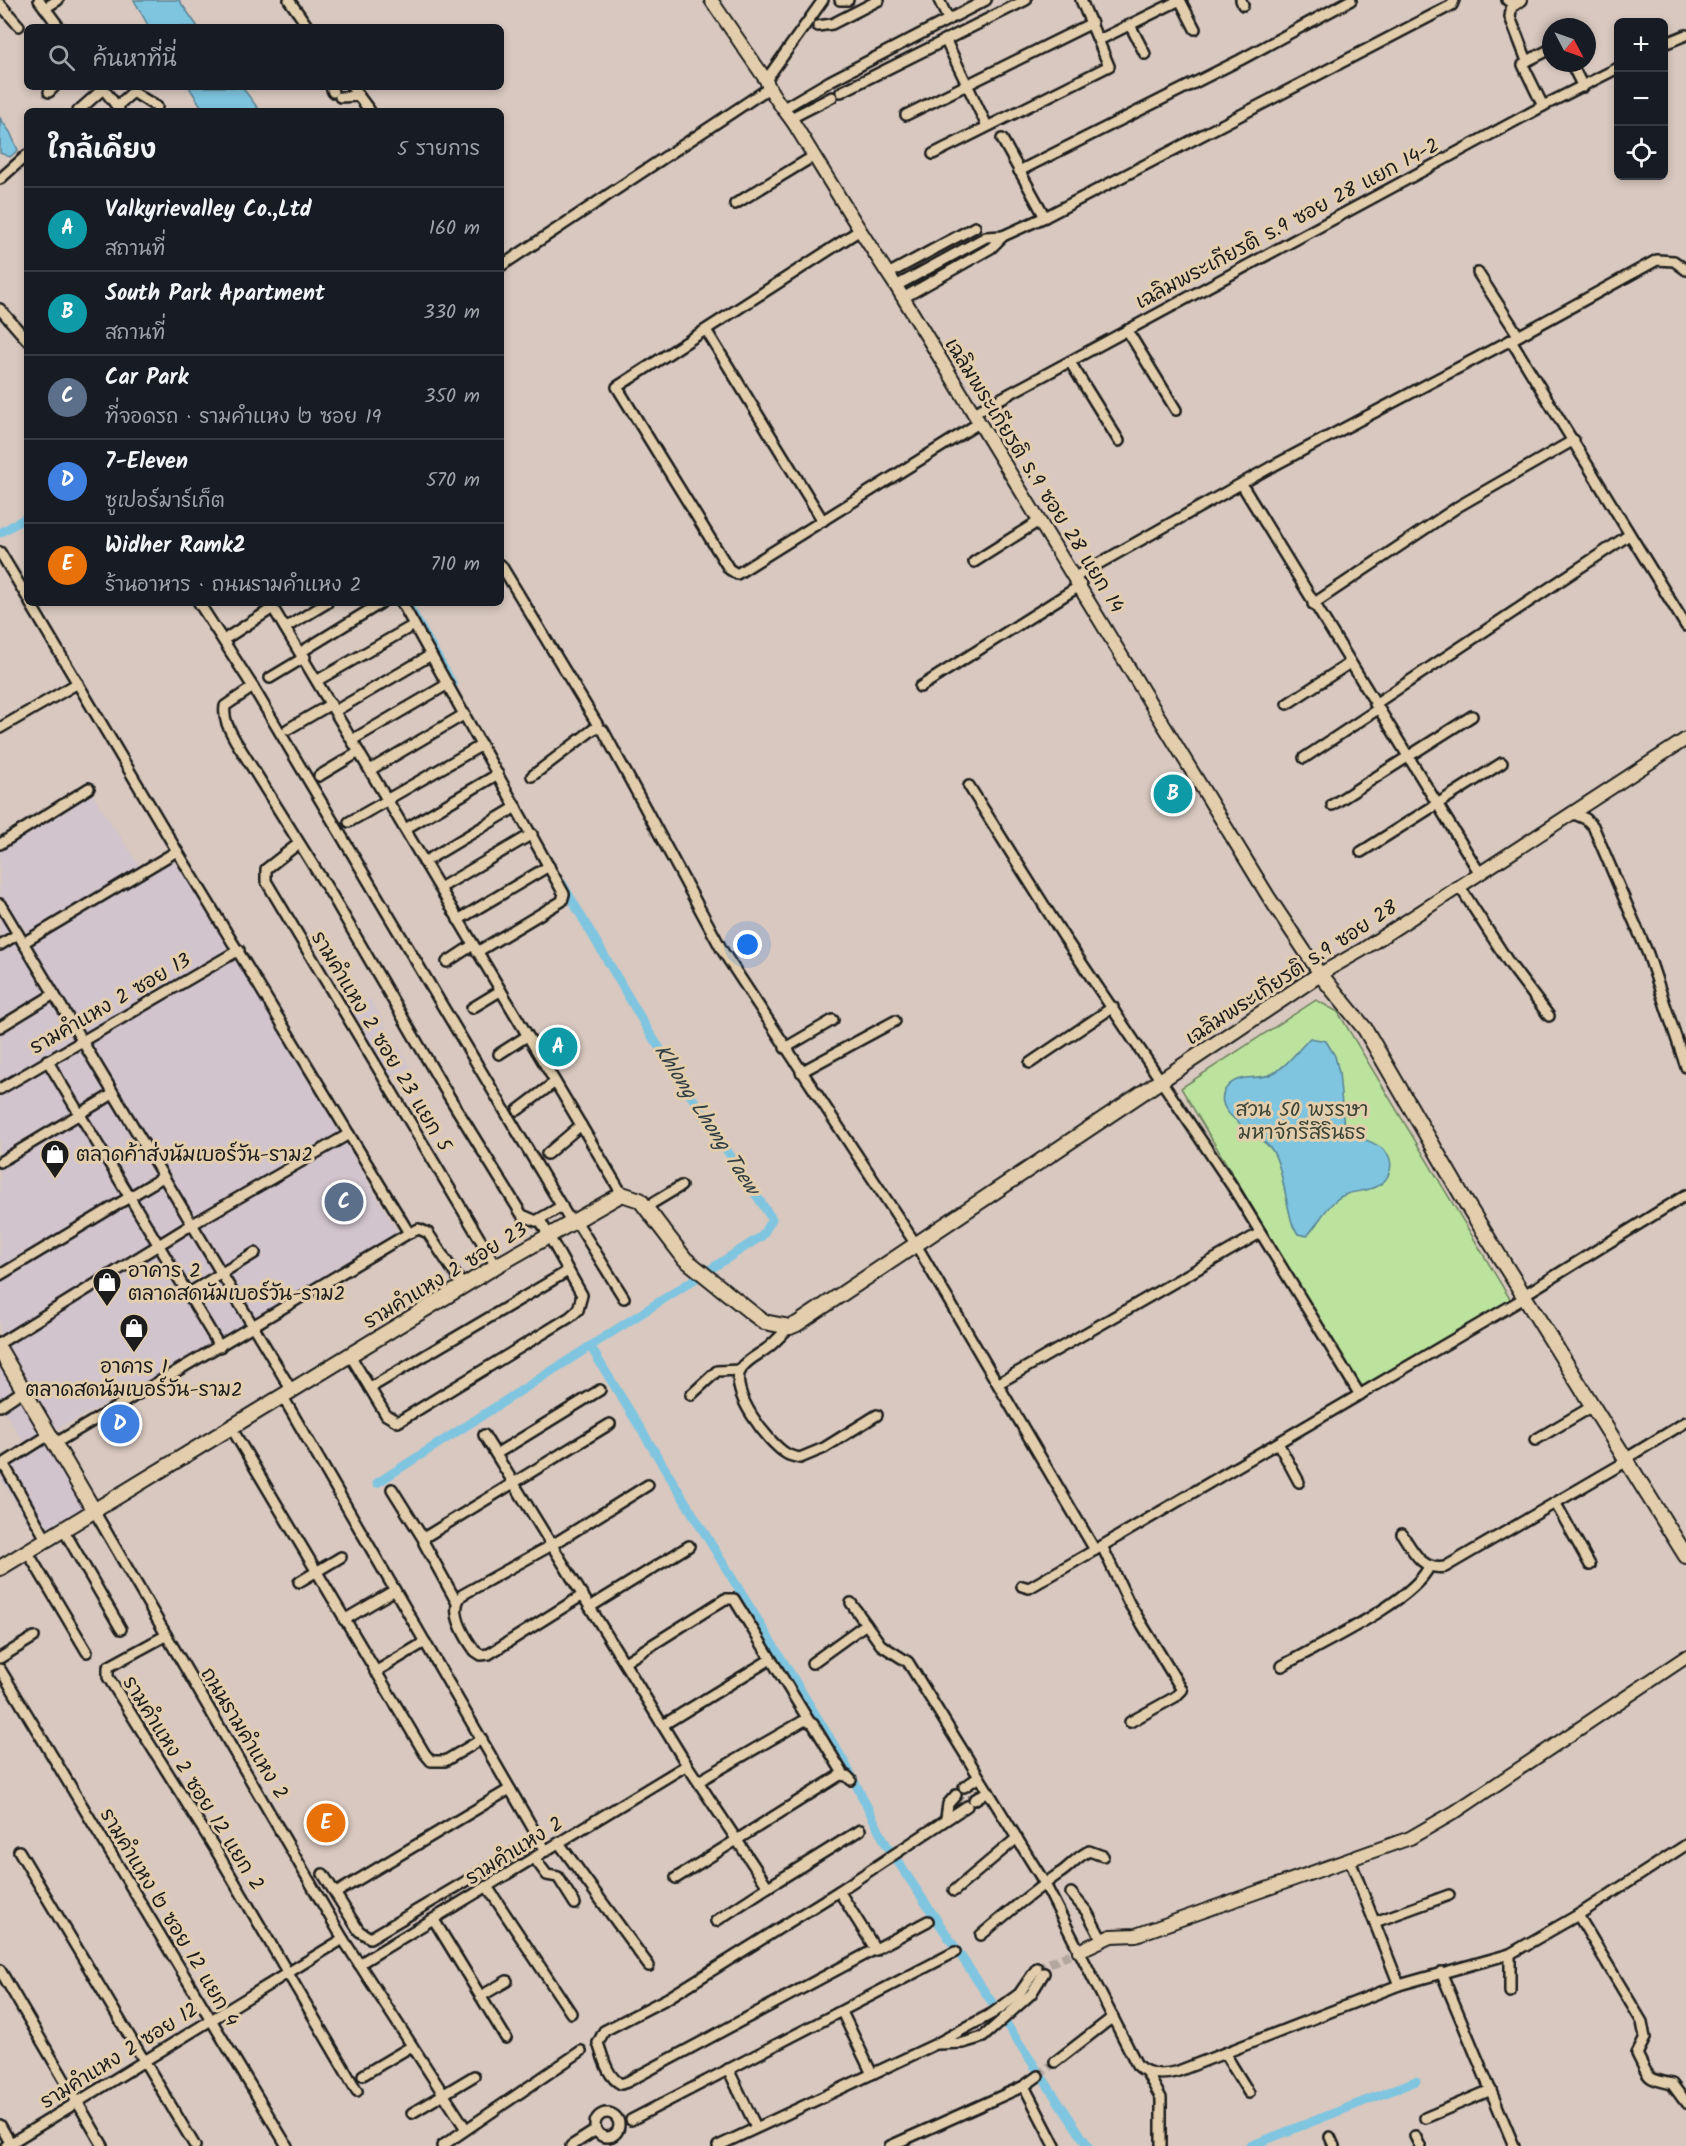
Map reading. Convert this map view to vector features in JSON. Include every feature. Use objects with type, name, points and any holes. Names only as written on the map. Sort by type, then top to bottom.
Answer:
[{"type":"main road","name":"เฉลิมพระเกียรติ ร.9 ซอย 28","points":[[793,1325],[1320,974]]},
{"type":"main road","points":[[1320,974],[1365,1029],[1465,1200],[1686,1556]]},
{"type":"main road","points":[[622,1194],[634,1196],[646,1207],[675,1248],[699,1271],[764,1322],[793,1325]]},
{"type":"main road","name":"รามคำแหง 2 ซอย 23","points":[[0,1568],[93,1509],[232,1429],[496,1266],[622,1194]]},
{"type":"main road","name":"ถนนรามคำแหง 2","points":[[0,1350],[93,1509]]},
{"type":"street","points":[[39,0],[56,24]]},
{"type":"street","points":[[45,8],[58,0]]},
{"type":"street","points":[[289,0],[306,24]]},
{"type":"street","name":"เฉลิมพระเกียรติ ร.9 ซอย 28 แยก 14","points":[[711,0],[788,113],[1078,581],[1238,847],[1320,974]]},
{"type":"street","points":[[504,264],[768,84],[823,0]]},
{"type":"street","points":[[840,0],[848,0]]},
{"type":"street","points":[[818,26],[832,24],[879,0]]},
{"type":"street","points":[[939,0],[948,19]]},
{"type":"street","points":[[788,113],[948,19],[986,0]]},
{"type":"street","points":[[788,113],[836,94],[1026,0]]},
{"type":"street","points":[[933,154],[1109,66],[1081,0]]},
{"type":"street","points":[[1099,40],[1180,0],[1195,29]]},
{"type":"street","points":[[1019,171],[1239,60],[1351,0]]},
{"type":"street","points":[[896,286],[986,237],[1003,236],[1045,218],[1452,4],[1454,0]]},
{"type":"street","points":[[1522,0],[1509,2],[1511,22],[1527,61]]},
{"type":"street","points":[[0,4],[18,26]]},
{"type":"street","points":[[976,5],[983,20]]},
{"type":"street","points":[[906,115],[1092,22]]},
{"type":"street","points":[[1130,25],[1145,54]]},
{"type":"street","points":[[1668,42],[1686,34]]},
{"type":"street","points":[[920,35],[926,48]]},
{"type":"street","points":[[945,39],[987,126]]},
{"type":"street","points":[[1542,54],[1522,65],[1543,106]]},
{"type":"street","name":"เฉลิมพระเกียรติ ร.9 ซอย 28 แยก 14-2","points":[[706,330],[617,387],[733,573],[742,573],[977,418],[1070,362],[1543,106],[1614,70]]},
{"type":"street","points":[[1576,72],[1583,87]]},
{"type":"street","points":[[81,108],[100,90]]},
{"type":"street","points":[[104,90],[117,108]]},
{"type":"street","points":[[354,90],[368,108]]},
{"type":"street","points":[[119,108],[133,92],[137,92],[157,107]]},
{"type":"street","points":[[335,92],[359,96]]},
{"type":"street","points":[[1002,139],[1045,218]]},
{"type":"street","points":[[735,204],[814,156]]},
{"type":"street","points":[[0,180],[24,158]]},
{"type":"street","points":[[888,274],[975,227]]},
{"type":"street","points":[[823,521],[706,330],[860,230]]},
{"type":"street","points":[[903,298],[992,248],[1003,236]]},
{"type":"street","points":[[920,687],[1078,581],[1289,457],[1658,260],[1674,261],[1686,270]]},
{"type":"street","points":[[1478,273],[1629,535],[1686,626]]},
{"type":"street","points":[[0,309],[24,337]]},
{"type":"street","points":[[1127,330],[1176,410]]},
{"type":"street","points":[[1070,362],[1119,441]]},
{"type":"street","points":[[1313,604],[1459,506],[1574,440]]},
{"type":"street","points":[[1242,485],[1479,872]]},
{"type":"street","points":[[974,562],[1039,521]]},
{"type":"street","points":[[1304,758],[1629,535]]},
{"type":"street","points":[[0,552],[24,592]]},
{"type":"street","points":[[504,570],[634,785],[667,852],[722,950],[915,1243],[1182,1690],[1175,1697],[1130,1722]]},
{"type":"street","points":[[32,606],[177,851],[409,1233]]},
{"type":"street","points":[[201,606],[253,687],[562,1206],[624,1298]]},
{"type":"street","points":[[228,637],[271,606],[318,680],[475,949],[622,1194]]},
{"type":"street","points":[[285,628],[322,606]]},
{"type":"street","points":[[270,678],[376,606]]},
{"type":"street","points":[[404,606],[532,834],[565,898],[475,949],[447,962]]},
{"type":"street","points":[[318,680],[414,625]]},
{"type":"street","points":[[288,729],[333,708],[431,655]]},
{"type":"street","points":[[1287,704],[1350,663]]},
{"type":"street","points":[[0,728],[78,683]]},
{"type":"street","points":[[352,740],[448,684]]},
{"type":"street","points":[[253,687],[225,706],[226,719],[442,1085],[516,1206],[527,1218],[540,1220],[562,1206]]},
{"type":"street","points":[[370,770],[465,714]]},
{"type":"street","points":[[1332,805],[1472,716]]},
{"type":"street","points":[[532,776],[588,732],[599,727]]},
{"type":"street","name":"เฉลิมพระเกียรติ ร.9 ซอย 28","points":[[1320,974],[1460,887],[1479,872],[1686,738]]},
{"type":"street","points":[[349,822],[482,745]]},
{"type":"street","points":[[319,776],[359,752]]},
{"type":"street","points":[[1361,852],[1502,763]]},
{"type":"street","points":[[405,829],[498,774]]},
{"type":"street","points":[[969,786],[1064,937],[1163,1080],[1360,1395]]},
{"type":"street","points":[[0,844],[89,788]]},
{"type":"street","points":[[424,862],[516,807]]},
{"type":"street","points":[[1572,813],[1586,819],[1593,826],[1647,954],[1686,1067]]},
{"type":"street","points":[[440,888],[532,834]]},
{"type":"street","name":"รามคำแหง 2 ซอย 23 แยก 5","points":[[298,843],[266,869],[266,881],[496,1266]]},
{"type":"street","points":[[23,943],[177,851]]},
{"type":"street","points":[[458,920],[549,866]]},
{"type":"street","points":[[1460,887],[1509,963],[1549,1016]]},
{"type":"street","points":[[0,904],[253,1328],[395,1590],[546,1851]]},
{"type":"street","points":[[0,945],[18,934]]},
{"type":"street","name":"รามคำแหง 2 ซอย 13","points":[[0,1089],[46,1060],[239,950]]},
{"type":"street","points":[[472,1008],[500,991]]},
{"type":"street","points":[[0,1027],[54,994]]},
{"type":"street","points":[[1030,1064],[1113,1007]]},
{"type":"street","points":[[785,1047],[833,1020]]},
{"type":"street","points":[[801,1072],[895,1021]]},
{"type":"street","points":[[499,1054],[527,1036]]},
{"type":"street","points":[[46,1060],[160,1244],[220,1347]]},
{"type":"street","points":[[518,1110],[555,1082]]},
{"type":"street","points":[[0,1162],[113,1094]]},
{"type":"street","points":[[547,1154],[581,1125]]},
{"type":"street","points":[[0,1342],[191,1225],[350,1134]]},
{"type":"street","points":[[0,1275],[163,1178]]},
{"type":"street","points":[[646,1207],[681,1186]]},
{"type":"street","points":[[1022,1586],[1029,1588],[1360,1395],[1525,1296],[1686,1195]]},
{"type":"street","points":[[350,1355],[390,1419],[398,1422],[579,1310],[582,1295],[540,1220]]},
{"type":"street","points":[[46,1539],[2,1465],[220,1347],[409,1233],[422,1229],[428,1233],[463,1286]]},
{"type":"street","points":[[999,1383],[1260,1233]]},
{"type":"street","points":[[189,1293],[255,1254]]},
{"type":"street","points":[[370,1388],[568,1271]]},
{"type":"street","points":[[793,1325],[741,1370],[738,1384],[745,1404],[765,1433],[787,1454],[800,1458],[810,1455],[877,1415]]},
{"type":"street","points":[[691,1395],[717,1371],[741,1370]]},
{"type":"street","points":[[0,1406],[24,1390]]},
{"type":"street","points":[[496,1454],[600,1390]]},
{"type":"street","points":[[1535,1440],[1593,1406]]},
{"type":"street","points":[[1402,1534],[1417,1557],[1429,1567],[1445,1567],[1556,1504],[1686,1422]]},
{"type":"street","points":[[424,1540],[610,1424]]},
{"type":"street","points":[[232,1429],[375,1672],[431,1761],[446,1761],[482,1739]]},
{"type":"street","points":[[484,1435],[687,1765],[768,1887]]},
{"type":"street","points":[[1278,1443],[1299,1482]]},
{"type":"street","points":[[456,1600],[552,1545],[648,1485]]},
{"type":"street","points":[[392,1489],[424,1540],[456,1600],[455,1608],[469,1642],[481,1655],[500,1648],[583,1595]]},
{"type":"street","points":[[1556,1504],[1590,1565]]},
{"type":"street","name":"ถนนรามคำแหง 2","points":[[93,1509],[343,1939],[466,2129]]},
{"type":"street","points":[[63,1529],[121,1629]]},
{"type":"street","points":[[590,1607],[689,1546]]},
{"type":"street","points":[[27,1551],[87,1652]]},
{"type":"street","points":[[300,1582],[341,1557]]},
{"type":"street","points":[[1282,1666],[1370,1617],[1412,1589],[1424,1577],[1429,1567]]},
{"type":"street","points":[[344,1620],[395,1590]]},
{"type":"street","points":[[625,1662],[725,1599],[734,1599],[847,1778],[736,1840],[676,1878]]},
{"type":"street","points":[[851,1603],[881,1645],[908,1662],[1044,1882],[1137,2065],[1146,2071],[1161,2074],[1176,2072],[1399,1985],[1510,1954],[1578,1915],[1686,1845]]},
{"type":"street","points":[[812,1663],[866,1624]]},
{"type":"street","name":"รามคำแหง 2 ซอย 12 แยก 2","points":[[165,1636],[108,1667],[107,1674],[288,1973]]},
{"type":"street","points":[[0,1658],[34,1637]]},
{"type":"street","points":[[375,1672],[425,1642]]},
{"type":"street","points":[[1079,1951],[1102,1940],[1136,1935],[1410,1838],[1455,1812],[1686,1657]]},
{"type":"street","points":[[663,1725],[766,1662]]},
{"type":"street","name":"รามคำแหง ๒ ซอย 12 แยก 4","points":[[0,1670],[287,2146]]},
{"type":"street","points":[[699,1781],[801,1721],[809,1721]]},
{"type":"street","name":"รามคำแหง 2","points":[[359,1964],[488,1888],[687,1765]]},
{"type":"street","points":[[964,1787],[979,1777]]},
{"type":"street","points":[[336,1893],[510,1789]]},
{"type":"street","points":[[928,1921],[627,2082],[621,2084],[614,2080],[598,2043],[604,2031],[668,1998],[839,1891],[988,1791]]},
{"type":"street","points":[[946,1818],[948,1804],[956,1795]]},
{"type":"street","points":[[716,1921],[860,1830]]},
{"type":"street","points":[[323,1874],[359,1932],[370,1938],[538,1838]]},
{"type":"street","points":[[954,1891],[1017,1838]]},
{"type":"street","points":[[559,1843],[648,1966]]},
{"type":"street","points":[[19,1851],[195,2146]]},
{"type":"street","points":[[981,1935],[1044,1882],[1062,1872],[1074,1859],[1089,1851],[1103,1856]]},
{"type":"street","points":[[535,1859],[547,1875],[558,1877],[575,1904]]},
{"type":"street","points":[[1350,1860],[1399,1985]]},
{"type":"street","points":[[488,1888],[571,2013]]},
{"type":"street","points":[[839,1891],[876,1950]]},
{"type":"street","points":[[1071,1893],[1087,1912],[1102,1940]]},
{"type":"street","points":[[1375,1922],[1449,1895]]},
{"type":"street","points":[[1578,1915],[1642,2022],[1645,2038],[1636,2054],[1648,2075],[1656,2082],[1672,2084],[1686,2103]]},
{"type":"street","points":[[434,1920],[506,2038]]},
{"type":"street","name":"รามคำแหง 2 ซอย 12","points":[[10,2145],[343,1939]]},
{"type":"street","points":[[631,2120],[955,1952]]},
{"type":"street","points":[[1510,1954],[1510,1992]]},
{"type":"street","points":[[0,1970],[103,2146]]},
{"type":"street","points":[[718,2146],[997,2017],[1010,2006],[1031,1994],[1041,1970]]},
{"type":"street","points":[[1441,1972],[1491,2090],[1510,2145]]},
{"type":"street","points":[[288,1973],[357,2091]]},
{"type":"street","points":[[481,1996],[507,1981]]},
{"type":"street","points":[[842,2012],[872,2074]]},
{"type":"street","points":[[936,2044],[974,2041],[994,2030],[997,2017]]},
{"type":"street","points":[[1055,2062],[1113,2017]]},
{"type":"street","points":[[363,2075],[412,2046]]},
{"type":"street","points":[[442,2146],[581,2051]]},
{"type":"street","points":[[1225,2054],[1249,2093]]},
{"type":"street","points":[[728,2068],[756,2127]]},
{"type":"street","points":[[1146,2071],[1161,2098],[1161,2146]]},
{"type":"street","points":[[412,2113],[474,2076]]},
{"type":"street","points":[[890,2146],[1024,2086],[1038,2076]]},
{"type":"street","points":[[1024,2086],[1055,2146]]},
{"type":"street","points":[[1425,2118],[1491,2090]]},
{"type":"street","points":[[0,2125],[10,2145]]},
{"type":"street","points":[[571,2146],[596,2130]]},
{"type":"street","points":[[1415,2136],[1420,2146]]},
{"type":"shaded area","points":[[85,784],[146,875],[177,857],[398,1232],[253,1328],[55,1430],[0,1336],[0,836]]},
{"type":"shaded area","points":[[370,999],[410,1067],[389,1079],[351,1011]]},
{"type":"shaded area","points":[[0,1362],[87,1507],[38,1539],[0,1477],[0,1471],[31,1453],[0,1405]]},
{"type":"green space","name":"สวน 50 พรรษา มหาจักรีสิรินธร","points":[[1316,1000],[1338,1012],[1513,1304],[1363,1392],[1181,1088]]},
{"type":"water","points":[[134,0],[179,0],[196,24],[147,24]]},
{"type":"water","points":[[191,90],[244,90],[258,108],[202,108]]},
{"type":"water","points":[[0,118],[10,132],[18,150],[10,157],[0,153]]},
{"type":"water","points":[[1310,1038],[1326,1041],[1335,1056],[1339,1072],[1344,1128],[1384,1150],[1391,1165],[1388,1176],[1380,1184],[1336,1200],[1307,1236],[1298,1234],[1293,1226],[1279,1166],[1272,1150],[1228,1113],[1223,1104],[1223,1095],[1233,1082],[1275,1072],[1286,1064]]},
{"type":"waterway","name":"Khlong Lhong Taew","points":[[0,533],[24,519]]},
{"type":"waterway","name":"Khlong Lhong Taew","points":[[409,606],[453,685]]},
{"type":"waterway","name":"Khlong Lhong Taew","points":[[377,1483],[762,1236],[772,1219],[649,1032],[562,883]]},
{"type":"waterway","points":[[590,1346],[844,1761],[886,1844],[1088,2146]]},
{"type":"waterway","points":[[1250,2146],[1416,2081]]},
{"type":"tunnel","points":[[1037,1968],[1079,1951]]},
{"type":"tunnel","points":[[1038,2076],[1055,2062]]},
{"type":"place","name":"South Park Apartment","points":[[1173,794]]},
{"type":"place","name":"Valkyrievalley Co.,Ltd","points":[[558,1047]]},
{"type":"place","name":"ตลาดค้าส่งนัมเบอร์วัน-ราม2","points":[[55,1180]]},
{"type":"place","name":"Car Park","points":[[344,1202]]},
{"type":"place","name":"อาคาร 2 ตลาดสดนัมเบอร์วัน-ราม2","points":[[107,1308]]},
{"type":"place","name":"อาคาร 1 ตลาดสดนัมเบอร์วัน-ราม2","points":[[134,1354]]},
{"type":"place","name":"7-Eleven","points":[[120,1424]]},
{"type":"place","name":"Widher Ramk2","points":[[326,1823]]}]
